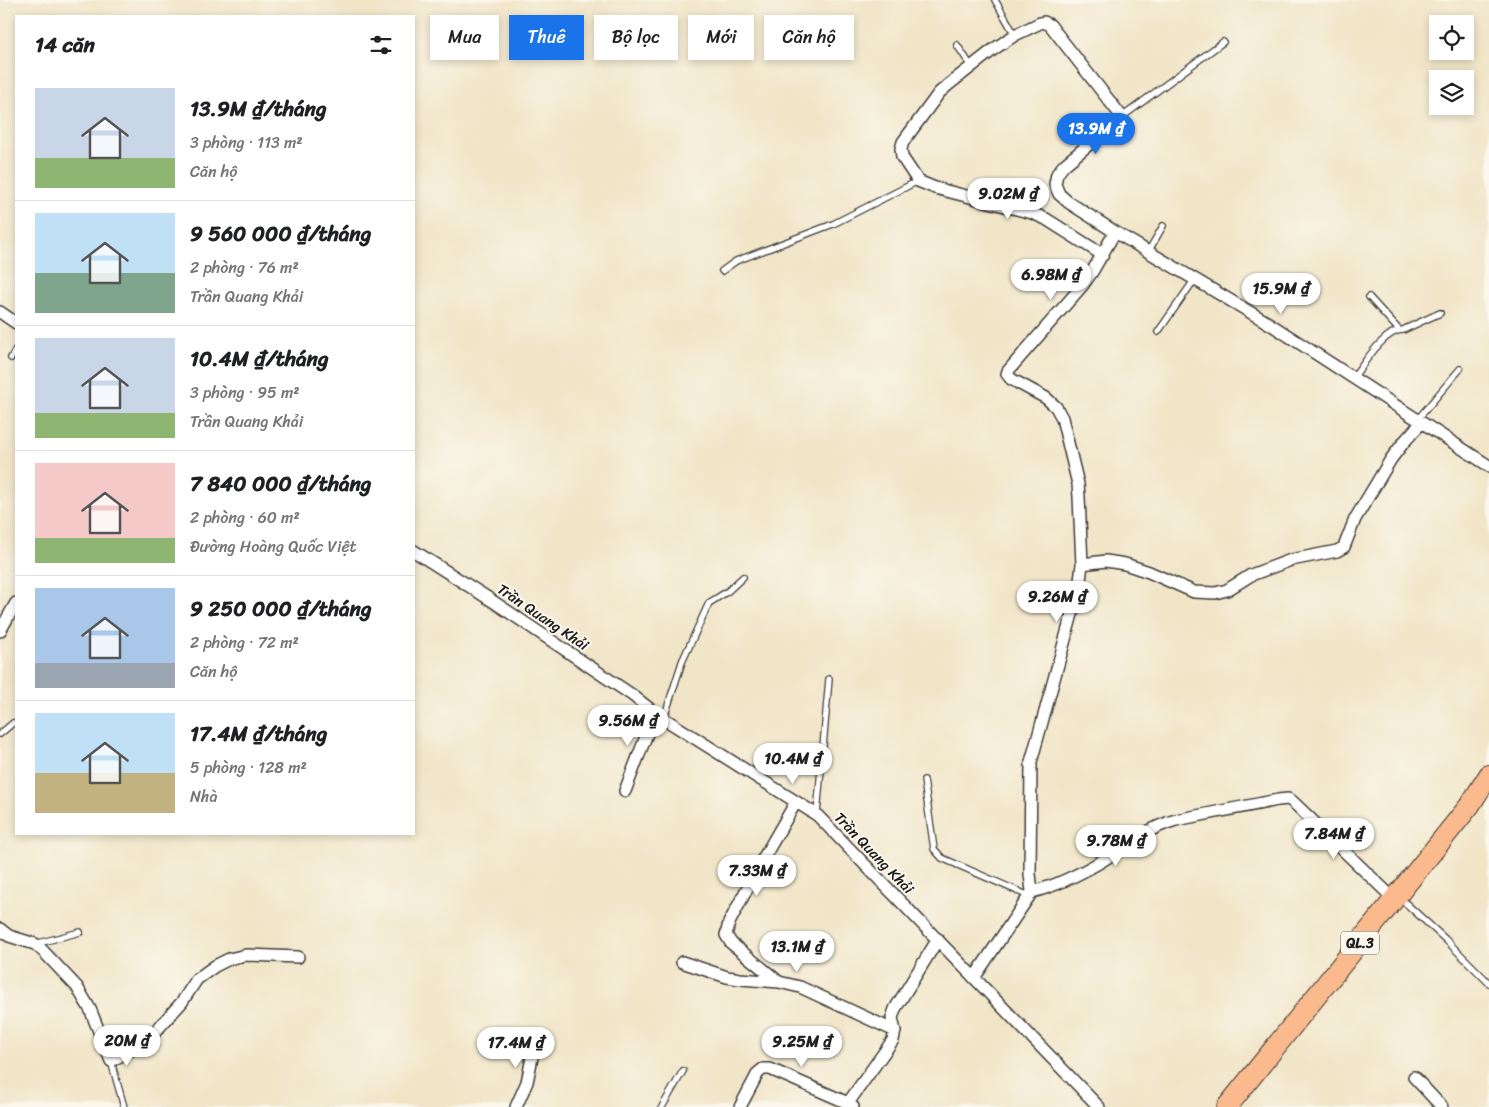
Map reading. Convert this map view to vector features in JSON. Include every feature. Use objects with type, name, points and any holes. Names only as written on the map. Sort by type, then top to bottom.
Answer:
[{"type":"highway","name":"QL.3","points":[[1227,1107],[1470,805],[1489,775]]},
{"type":"street","points":[[1103,255],[1046,219],[1032,213],[935,188],[918,180],[902,157],[901,149],[903,142],[939,93],[994,49],[1040,22],[1048,23],[1122,117],[1064,165],[1056,174],[1055,184],[1059,194],[1068,202],[1115,232],[1270,324],[1489,466]]},
{"type":"street","points":[[974,978],[1030,894],[1031,762],[1074,610],[1082,564],[1078,484],[1062,418],[1056,407],[1046,398],[1011,379],[1007,374],[1009,369],[1082,286],[1103,255],[1115,232]]},
{"type":"street","points":[[0,312],[15,322]]},
{"type":"street","points":[[1082,564],[1106,561],[1125,564],[1149,572],[1194,592],[1215,593],[1227,590],[1251,575],[1291,560],[1337,551],[1344,547],[1355,519],[1391,459],[1419,422]]},
{"type":"street","name":"Trần Quang Khải","points":[[415,552],[491,600],[660,716],[816,815],[1099,1107]]},
{"type":"street","points":[[0,631],[15,605]]},
{"type":"street","points":[[625,791],[660,716]]},
{"type":"street","points":[[1030,894],[1047,889],[1087,870],[1159,825],[1283,799],[1297,806],[1396,898]]},
{"type":"street","points":[[779,982],[730,942],[726,935],[729,924],[760,864],[796,802]]},
{"type":"street","points":[[0,929],[9,936],[35,944],[78,987],[85,998],[111,1061],[154,1034],[182,1002],[197,979],[214,966],[229,958],[246,956],[298,958]]},
{"type":"street","points":[[740,1107],[758,1072],[763,1069],[770,1069],[850,1105],[893,1040],[895,1031],[892,1018],[895,1009],[938,939]]},
{"type":"street","points":[[682,962],[727,977],[779,982],[800,987],[895,1031]]},
{"type":"street","points":[[516,1107],[527,1082],[536,1038]]},
{"type":"street","points":[[1414,1077],[1442,1107]]},
{"type":"lane","points":[[995,0],[1016,35]]},
{"type":"lane","points":[[1122,117],[1223,42]]},
{"type":"lane","points":[[957,45],[971,66]]},
{"type":"lane","points":[[722,271],[736,261],[833,224],[918,180]]},
{"type":"lane","points":[[1148,252],[1163,226]]},
{"type":"lane","points":[[1158,332],[1195,279]]},
{"type":"lane","points":[[1369,297],[1399,330]]},
{"type":"lane","points":[[1353,378],[1373,351],[1385,339],[1399,330],[1403,330],[1440,313]]},
{"type":"lane","points":[[11,358],[15,351]]},
{"type":"lane","points":[[1419,422],[1460,369]]},
{"type":"lane","points":[[660,716],[709,604],[728,591],[743,577]]},
{"type":"lane","points":[[816,815],[829,679]]},
{"type":"lane","points":[[0,734],[13,723]]},
{"type":"lane","points":[[924,780],[934,849],[938,854],[942,858],[1030,894]]},
{"type":"lane","points":[[1396,898],[1451,945],[1489,983]]},
{"type":"lane","points":[[35,944],[80,932]]},
{"type":"lane","points":[[111,1061],[124,1107]]},
{"type":"lane","points":[[662,1107],[683,1071]]}]
